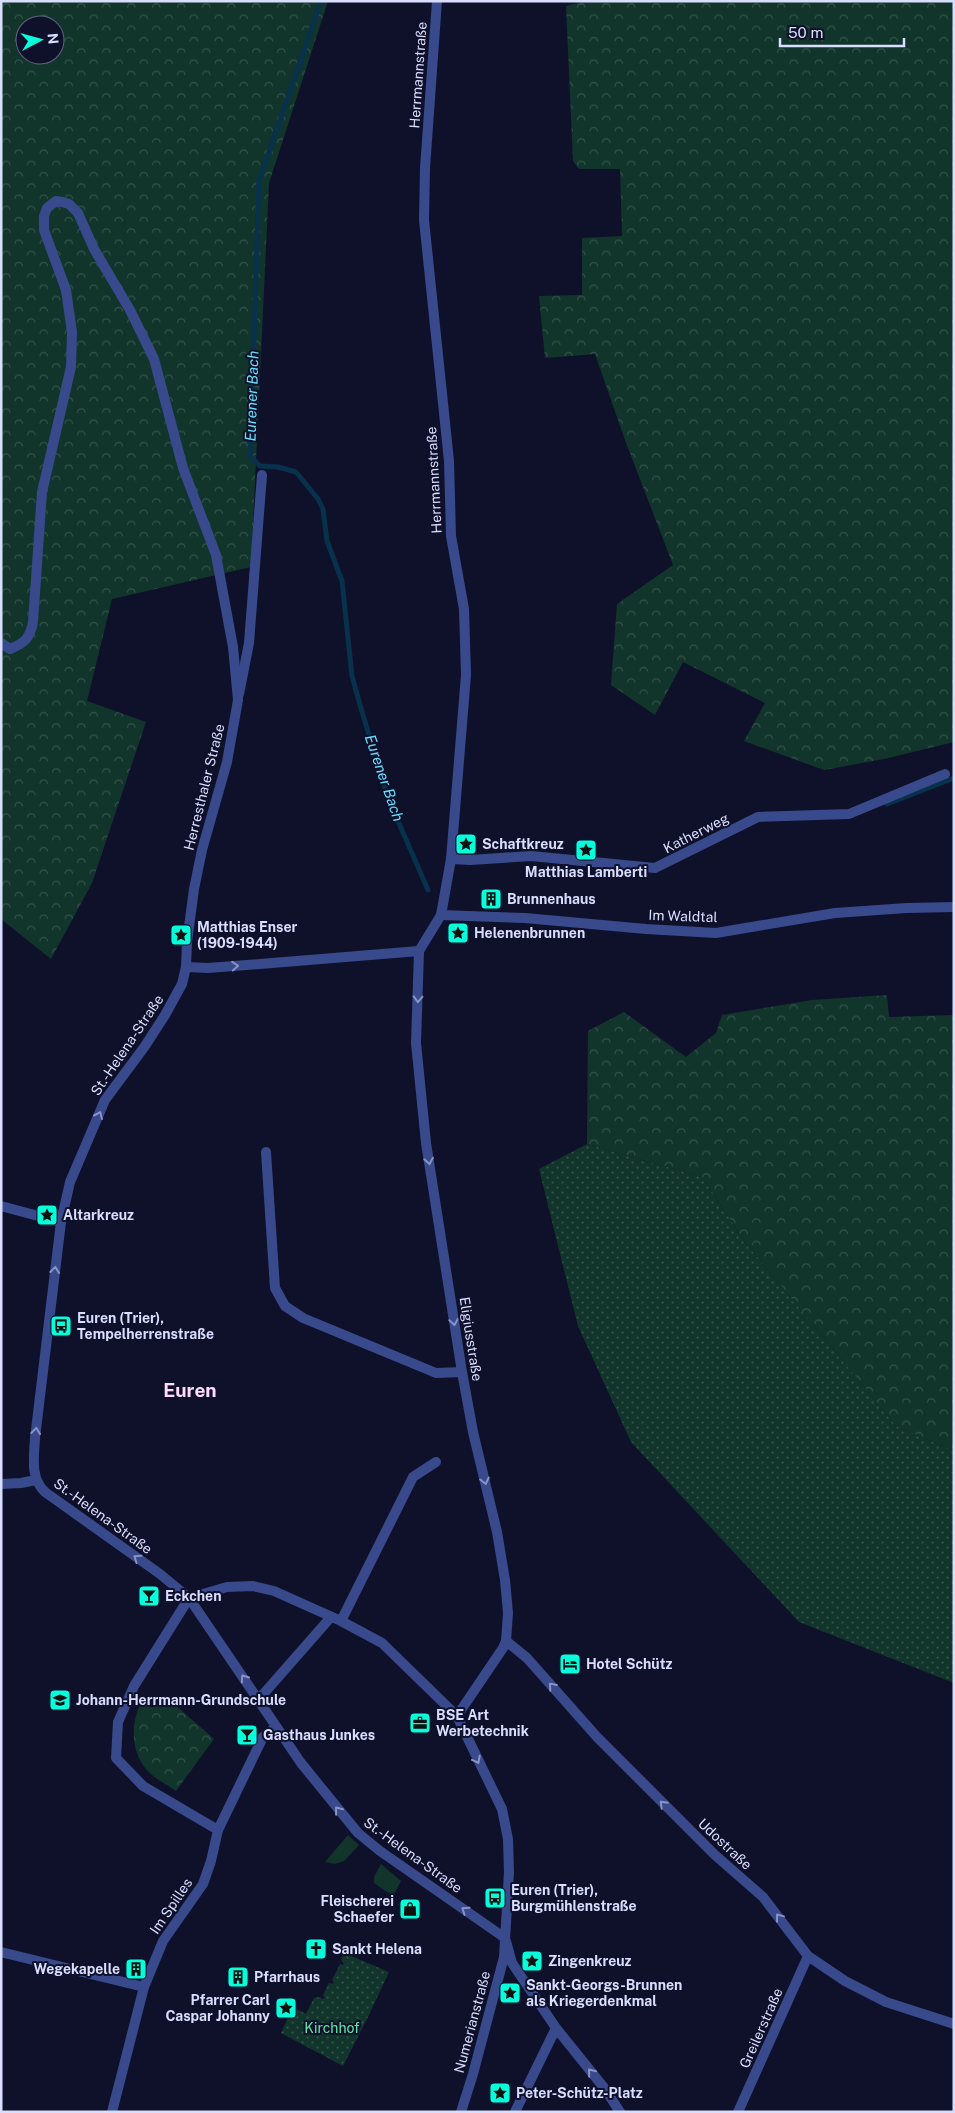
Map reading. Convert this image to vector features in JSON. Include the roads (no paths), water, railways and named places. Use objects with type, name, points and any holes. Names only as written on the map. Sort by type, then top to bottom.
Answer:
[{"type":"street","name":"Herrmannstraße","points":[[420,951],[441,915],[451,859],[466,675],[464,609],[451,536],[449,461],[424,220],[425,168],[437,1]]},
{"type":"street","name":"Herresthaler Straße","points":[[1,643],[10,649],[24,644],[32,629],[42,492],[71,367],[72,332],[66,290],[44,230],[44,216],[47,208],[56,202],[68,204],[78,213],[94,249],[130,310],[154,359],[183,468],[216,555],[233,647],[238,700],[227,762],[202,850],[194,889],[187,942],[186,967]]},
{"type":"street","points":[[238,700],[249,643],[262,475]]},
{"type":"street","name":"Katherweg","points":[[451,859],[470,860],[531,856],[655,868],[758,817],[849,814],[945,774]]},
{"type":"street","name":"Im Waldtal","points":[[441,915],[524,918],[716,933],[836,913],[954,907]]},
{"type":"street","points":[[186,967],[243,965],[420,951]]},
{"type":"street","name":"Eligiusstraße","points":[[420,951],[416,1043],[424,1125],[462,1372],[473,1432],[497,1532],[508,1613],[506,1641],[494,1663],[457,1716]]},
{"type":"street","name":"St.-Helena-Straße","points":[[186,967],[182,984],[165,1015],[105,1100],[70,1182],[61,1222],[35,1438],[34,1467],[36,1480],[45,1492],[160,1574],[188,1598],[259,1699],[301,1763],[358,1834],[505,1938]]},
{"type":"street","points":[[266,1152],[275,1288],[285,1306],[303,1318],[436,1373],[462,1372]]},
{"type":"street","points":[[1,1206],[61,1222]]},
{"type":"street","points":[[259,1699],[336,1619],[414,1477],[436,1462]]},
{"type":"street","points":[[1,1484],[36,1480]]},
{"type":"street","points":[[218,1830],[143,1786],[116,1758],[118,1722],[130,1695],[188,1598],[227,1586],[253,1586],[274,1591],[336,1619],[382,1643],[457,1716]]},
{"type":"street","name":"Udostraße","points":[[506,1641],[528,1658],[597,1738],[715,1856],[763,1896],[808,1956],[845,1981],[886,2002],[954,2024]]},
{"type":"street","name":"Numerianstraße","points":[[457,1716],[471,1749],[495,1794],[506,1823],[509,1872],[504,1957],[461,2112]]},
{"type":"street","name":"Im Spilles","points":[[112,2112],[144,1987],[163,1941],[203,1884],[211,1861],[218,1830],[263,1737],[276,1727]]},
{"type":"street","points":[[505,1938],[512,1963],[556,2028],[605,2089],[620,2112]]},
{"type":"street","points":[[1,1952],[144,1987]]},
{"type":"street","name":"Greilerstraße","points":[[738,2112],[808,1956]]},
{"type":"street","points":[[515,2112],[556,2028]]},
{"type":"waterway","name":"Eurener Bach","points":[[321,1],[259,181],[250,456],[260,466],[278,467],[296,472],[318,499],[323,509],[327,541],[342,581],[352,676],[388,798],[428,890]]},
{"type":"waterway","points":[[887,804],[954,778]]},
{"type":"place","name":"Schaftkreuz","points":[[466,844]]},
{"type":"place","name":"Matthias Lamberti","points":[[586,850]]},
{"type":"place","name":"Brunnenhaus","points":[[491,899]]},
{"type":"place","name":"Helenenbrunnen","points":[[458,933]]},
{"type":"place","name":"Matthias Enser (1909-1944)","points":[[181,935]]},
{"type":"place","name":"Altarkreuz","points":[[47,1215]]},
{"type":"place","name":"Euren (Trier), Tempelherrenstraße","points":[[61,1326]]},
{"type":"place","name":"Eckchen","points":[[149,1596]]},
{"type":"place","name":"Hotel Schütz","points":[[570,1664]]},
{"type":"place","name":"Johann-Herrmann-Grundschule","points":[[60,1700]]},
{"type":"place","name":"BSE Art Werbetechnik","points":[[420,1723]]},
{"type":"place","name":"Gasthaus Junkes","points":[[247,1735]]},
{"type":"place","name":"Euren (Trier), Burgmühlenstraße","points":[[495,1898]]},
{"type":"place","name":"Fleischerei Schaefer","points":[[410,1909]]},
{"type":"place","name":"Sankt Helena","points":[[316,1949]]},
{"type":"place","name":"Zingenkreuz","points":[[532,1961]]},
{"type":"place","name":"Wegekapelle","points":[[136,1969]]},
{"type":"place","name":"Pfarrhaus","points":[[238,1977]]},
{"type":"place","name":"Sankt-Georgs-Brunnen als Kriegerdenkmal","points":[[510,1993]]},
{"type":"place","name":"Pfarrer Carl Caspar Johanny","points":[[286,2008]]},
{"type":"place","name":"Peter-Schütz-Platz","points":[[500,2093]]},
{"type":"district","name":"Euren","points":[[190,1390]]},
{"type":"park label","name":"Kirchhof","points":[[332,2028]]}]
